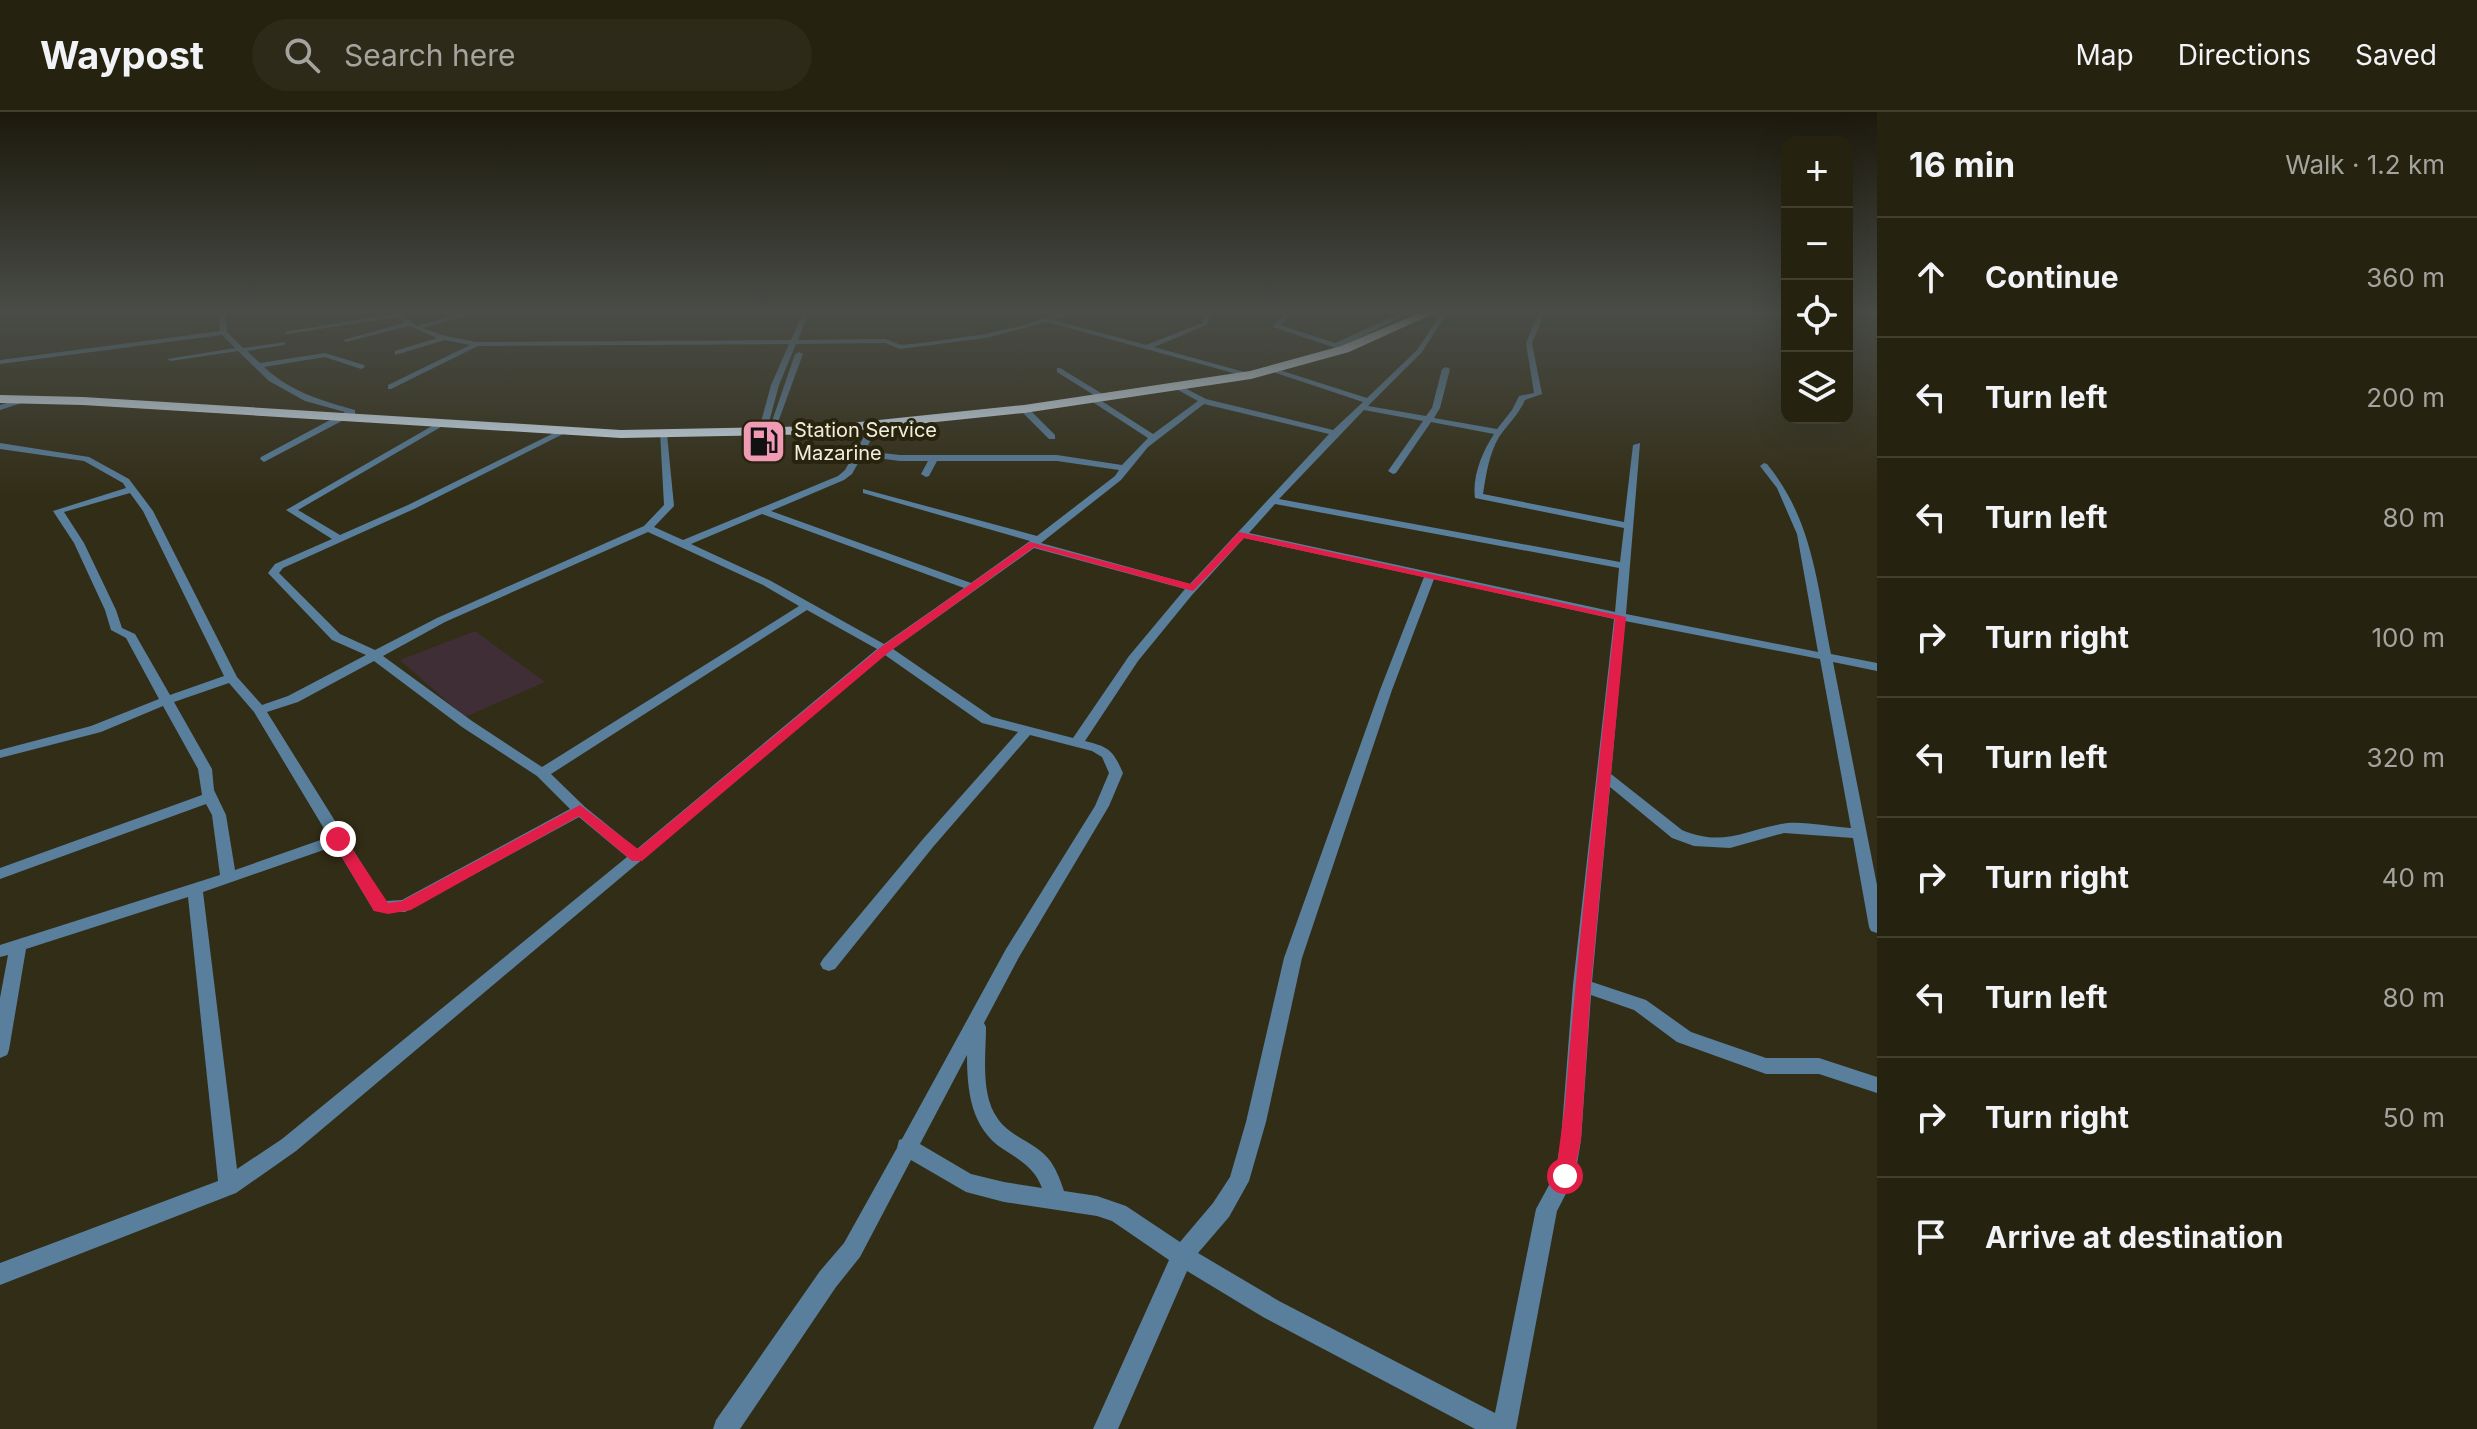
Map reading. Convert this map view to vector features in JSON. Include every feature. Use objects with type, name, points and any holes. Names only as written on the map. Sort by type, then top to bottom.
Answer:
[{"type":"highway","points":[[0,399],[563,432],[766,433],[874,426],[1024,409],[1259,373]]},
{"type":"street","points":[[264,459],[346,418],[352,412],[308,399],[266,373]]},
{"type":"street","points":[[391,387],[418,373]]},
{"type":"street","points":[[766,433],[787,373]]},
{"type":"street","points":[[1065,373],[1154,438]]},
{"type":"street","points":[[1245,373],[1251,375]]},
{"type":"street","points":[[1285,373],[1365,404],[1499,432]]},
{"type":"street","points":[[1077,742],[1133,659],[1193,588],[1335,433],[1397,373]]},
{"type":"street","points":[[1393,471],[1436,408],[1445,373]]},
{"type":"street","points":[[1534,373],[1538,394],[1523,397],[1515,416],[1499,432],[1486,457],[1479,497],[1629,526]]},
{"type":"street","points":[[1179,387],[1203,401],[1335,433]]},
{"type":"street","points":[[0,408],[30,399]]},
{"type":"street","points":[[0,1274],[229,1186],[289,1145],[885,649],[1036,542],[1118,478],[1123,468],[1154,438],[1203,401]]},
{"type":"street","points":[[1024,409],[1052,437]]},
{"type":"street","points":[[341,540],[291,510],[442,424]]},
{"type":"street","points":[[682,544],[841,478],[849,472],[874,426]]},
{"type":"street","points":[[563,432],[341,540],[279,566],[273,573],[336,637],[373,654],[467,724],[542,773],[580,810],[637,857]]},
{"type":"street","points":[[259,710],[322,685],[373,654],[648,528],[669,506],[663,434]]},
{"type":"street","points":[[906,1146],[966,1182],[1118,1213],[1182,1256],[1271,1309],[1502,1429],[1547,1209],[1565,1176],[1571,1140],[1582,985],[1637,445]]},
{"type":"street","points":[[0,446],[86,459],[126,481],[148,511],[231,678],[259,710],[380,907],[405,906],[580,810]]},
{"type":"street","points":[[859,453],[934,458],[1057,458],[1123,468]]},
{"type":"street","points":[[926,474],[934,458]]},
{"type":"street","points":[[1018,471],[1019,459]]},
{"type":"street","points":[[1764,466],[1781,487],[1802,534],[1877,927]]},
{"type":"street","points":[[130,490],[58,511],[77,536],[96,582],[113,611],[117,630],[131,636],[205,769],[210,797],[219,815],[228,878]]},
{"type":"street","points":[[866,491],[1193,588]]},
{"type":"street","points":[[1273,501],[1625,566]]},
{"type":"street","points":[[763,511],[973,587]]},
{"type":"street","points":[[648,528],[767,583],[885,649],[987,720],[1025,732],[1077,742],[1108,755],[1116,773],[1102,806],[1012,954],[852,1250],[828,1279],[725,1429]]},
{"type":"street","points":[[1242,534],[1621,617],[1877,667]]},
{"type":"street","points":[[1105,1429],[1182,1256],[1221,1210],[1239,1181],[1256,1122],[1293,958],[1370,735],[1430,576]]},
{"type":"street","points":[[542,773],[806,606]]},
{"type":"street","points":[[0,754],[96,729],[231,678]]},
{"type":"street","points":[[829,964],[928,843],[1025,732]]},
{"type":"street","points":[[1603,774],[1677,834],[1694,841],[1730,843],[1784,828],[1859,834]]},
{"type":"street","points":[[0,874],[210,797]]},
{"type":"street","points":[[0,1050],[9,948],[195,889],[338,839]]},
{"type":"street","points":[[195,889],[229,1186]]},
{"type":"street","points":[[1582,985],[1640,1005],[1684,1037],[1752,1061],[1778,1068],[1819,1066],[1877,1085]]},
{"type":"street","points":[[977,1022],[978,1083],[982,1107],[999,1134],[1035,1159],[1046,1172],[1056,1200]]},
{"type":"shaded area","points":[[475,631],[545,682],[465,717],[400,660]]},
{"type":"place","name":"Station Service Mazarine","points":[[763,441]]},
{"type":"route","points":[[338,839],[380,907],[388,909],[405,906],[453,882],[580,810],[637,857],[885,649],[1033,544],[1193,588],[1242,534],[1621,617],[1565,1176]]}]
